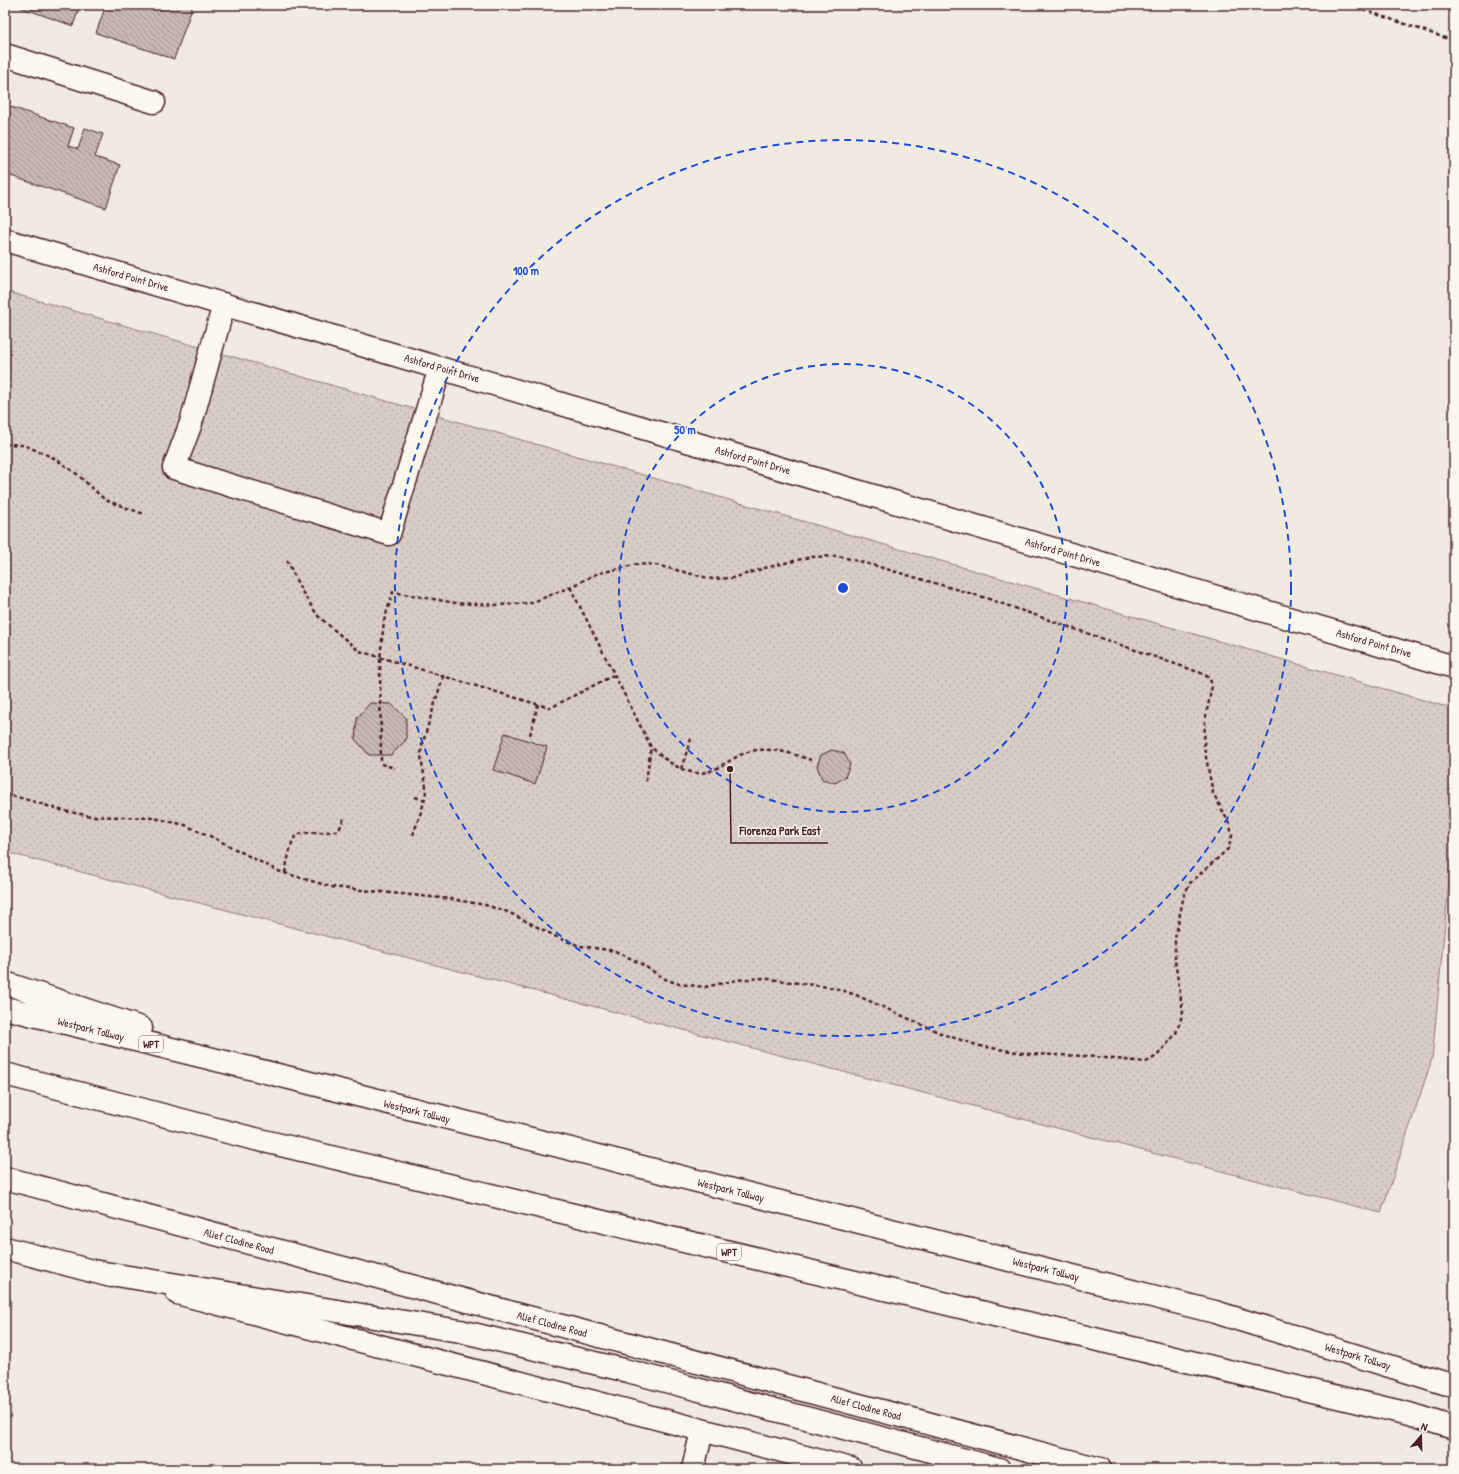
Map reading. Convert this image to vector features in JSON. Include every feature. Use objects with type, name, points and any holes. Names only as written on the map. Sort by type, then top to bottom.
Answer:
[{"type":"main road","points":[[5,55],[154,102]]},
{"type":"main road","name":"Ashford Point Drive","points":[[5,240],[1454,667]]},
{"type":"main road","points":[[224,304],[191,423],[174,468],[389,534],[440,368]]},
{"type":"main road","points":[[5,983],[298,1080]]},
{"type":"main road","name":"Westpark Tollway","points":[[5,1008],[298,1080],[1215,1312],[1454,1386]]},
{"type":"main road","name":"WPT","points":[[5,1074],[255,1139],[1409,1414],[1454,1428]]},
{"type":"main road","name":"Alief Clodine Road","points":[[5,1178],[1100,1469]]},
{"type":"main road","points":[[5,1248],[851,1469]]},
{"type":"main road","points":[[92,1271],[460,1331],[624,1370],[999,1469]]},
{"type":"main road","points":[[693,1469],[702,1430]]},
{"type":"path","points":[[1350,5],[1454,41]]},
{"type":"path","points":[[5,444],[24,445],[54,458],[77,474],[105,500],[144,514]]},
{"type":"path","points":[[5,794],[64,811],[91,816],[154,818],[185,825],[212,837],[278,871],[332,887],[451,899],[485,905],[508,912],[560,939],[580,946],[615,951],[638,962],[665,979],[679,984],[705,987],[737,980],[762,978],[835,988],[862,998],[945,1035],[980,1046],[1030,1054],[1085,1056],[1146,1062],[1157,1056],[1176,1033],[1184,1013],[1175,961],[1175,938],[1184,895],[1190,883],[1228,849],[1232,836],[1230,825],[1213,793],[1204,747],[1205,721],[1212,686],[1210,679],[1204,674],[986,598],[838,556],[810,557],[765,568],[733,578],[712,579],[656,565],[638,564],[596,574],[570,587],[531,603],[495,605],[456,603],[393,592],[384,621],[380,658],[381,764],[396,768]]},
{"type":"path","points":[[287,560],[301,590],[318,616],[359,651],[550,708],[614,675]]},
{"type":"path","points":[[570,587],[651,747],[666,759],[681,768],[699,774],[712,770],[746,753],[766,749],[794,754],[811,760]]},
{"type":"path","points":[[413,835],[424,800],[426,788],[420,756],[422,745],[443,677]]},
{"type":"path","points":[[530,735],[538,704]]},
{"type":"path","points":[[681,768],[691,739]]},
{"type":"path","points":[[646,781],[651,747]]},
{"type":"path","points":[[415,797],[424,800]]},
{"type":"path","points":[[285,873],[295,837],[300,833],[333,832],[339,830],[345,816]]},
{"type":"shaded area","points":[[5,291],[1454,709],[1454,829],[1432,1059],[1381,1213],[5,852]]},
{"type":"building","points":[[14,5],[80,5],[73,26]]},
{"type":"building","points":[[106,5],[193,5],[174,59],[96,33]]},
{"type":"building","points":[[5,105],[74,128],[68,146],[78,149],[85,128],[103,134],[95,157],[120,165],[106,208],[5,174]]},
{"type":"building","points":[[370,703],[391,704],[406,718],[406,740],[391,755],[369,755],[355,739],[357,718]]},
{"type":"building","points":[[505,733],[547,747],[535,784],[493,770]]},
{"type":"building","points":[[832,750],[844,753],[850,764],[845,777],[835,783],[822,779],[817,766],[821,755]]},
{"type":"place","name":"Fiorenza Park East","points":[[730,769]]}]
